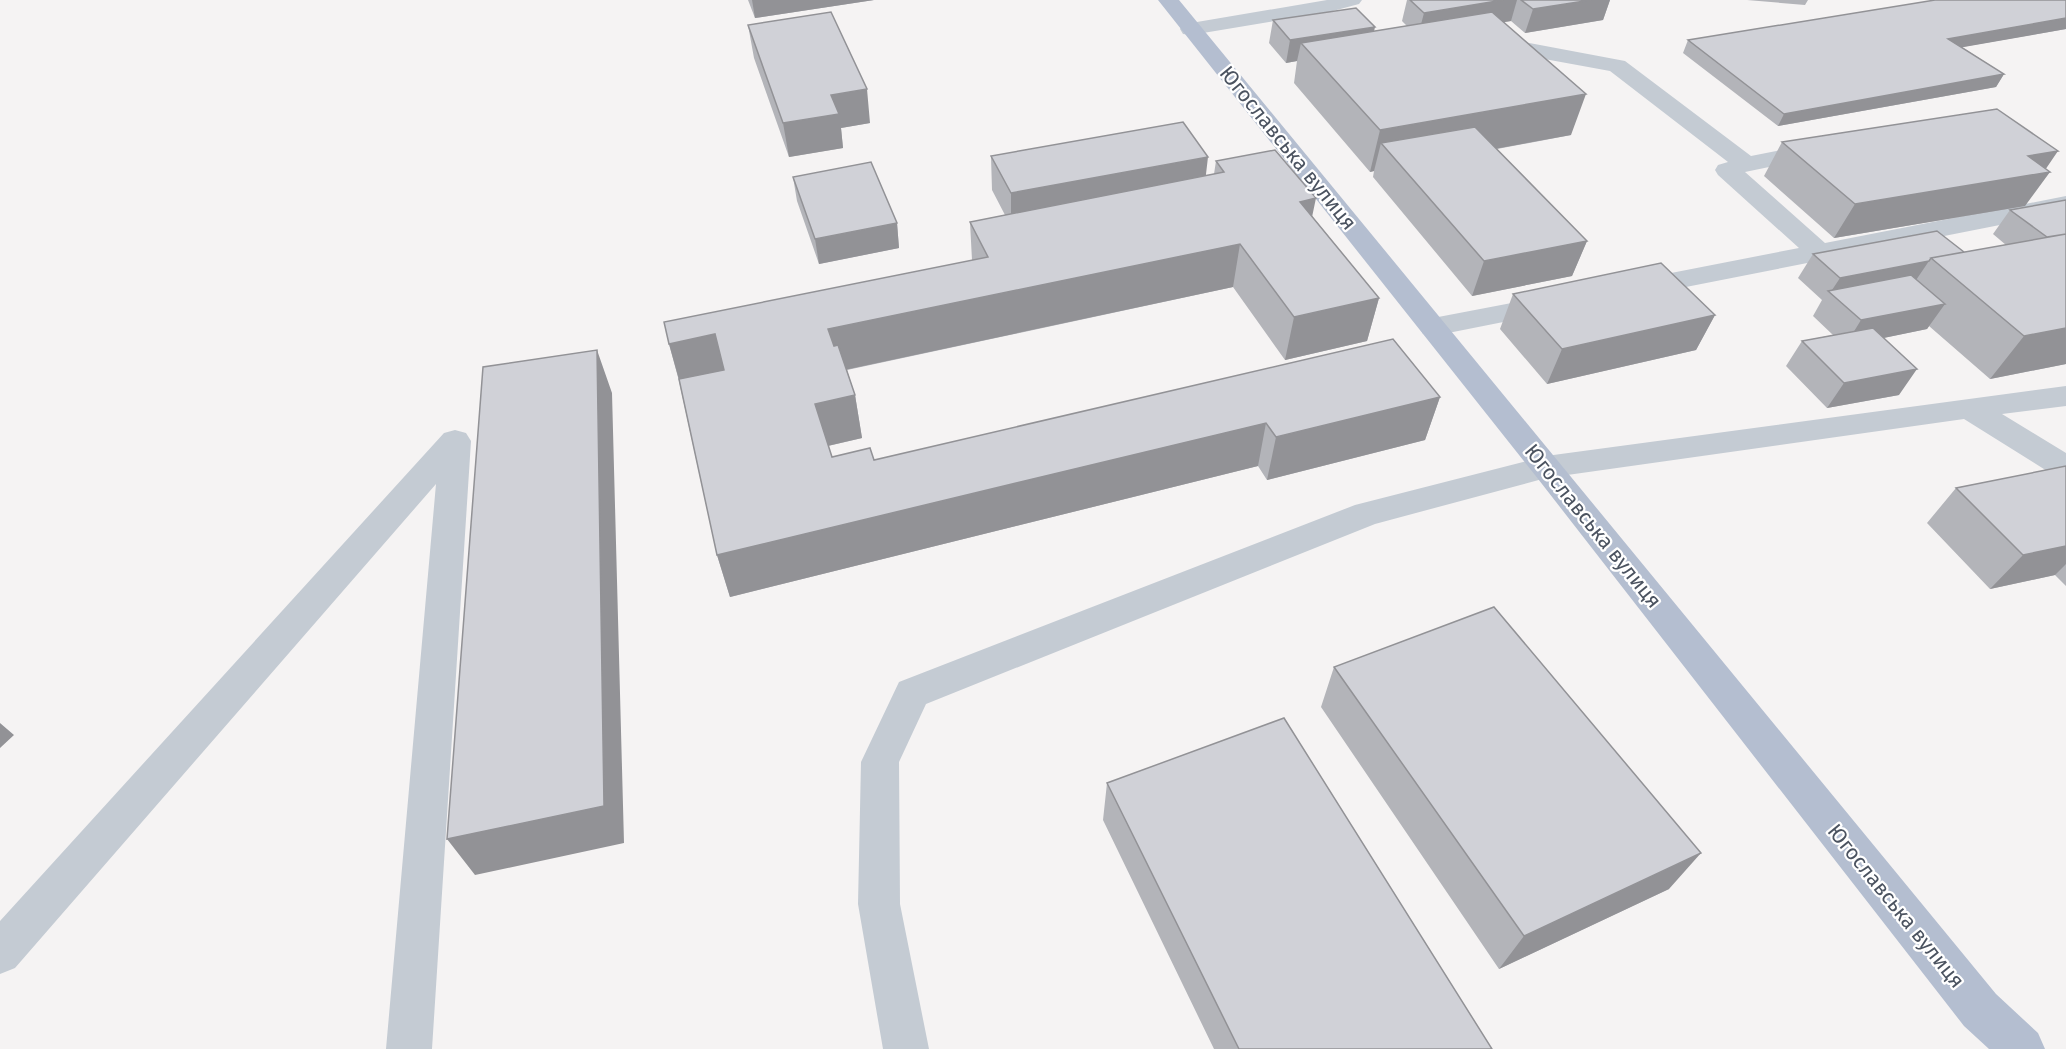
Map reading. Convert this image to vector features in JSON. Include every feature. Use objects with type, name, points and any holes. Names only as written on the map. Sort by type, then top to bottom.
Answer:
[{"type":"main road","name":"Югославська вулиця","points":[[1168,0],[1546,467],[1980,1010],[2022,1049]]},
{"type":"lane","points":[[1191,29],[1329,6],[1352,0]]},
{"type":"lane","points":[[1470,44],[1480,42],[1528,48],[1617,66],[1746,164]]},
{"type":"lane","points":[[1820,252],[1727,170],[1746,164],[1839,146]]},
{"type":"lane","points":[[1609,293],[2066,204]]},
{"type":"lane","points":[[1433,327],[1574,300]]},
{"type":"lane","points":[[906,1049],[879,904],[880,762],[912,693],[1367,514],[1546,467],[2066,396]]},
{"type":"lane","points":[[1969,408],[2066,468]]},
{"type":"lane","points":[[0,953],[455,441],[409,1049]]},
{"type":"building","points":[[1410,0],[1503,0],[1424,13]]},
{"type":"building","points":[[1521,0],[1591,0],[1533,9]]},
{"type":"building","points":[[1935,0],[2066,0],[2066,18],[1948,39],[2004,74],[1784,114],[1688,40]]},
{"type":"building","points":[[1356,8],[1375,27],[1290,40],[1273,20]]},
{"type":"building","points":[[831,12],[867,89],[831,95],[839,114],[783,123],[748,25]]},
{"type":"building","points":[[1492,12],[1586,94],[1380,130],[1301,43]]},
{"type":"building","points":[[1997,109],[2058,151],[2028,156],[2050,172],[1855,204],[1782,142]]},
{"type":"building","points":[[1183,122],[1208,157],[1011,193],[991,156]]},
{"type":"building","points":[[1475,127],[1587,241],[1484,261],[1381,143]]},
{"type":"building","points":[[1275,150],[1316,198],[1300,202],[1379,298],[1294,317],[1240,244],[828,329],[834,346],[838,345],[855,395],[815,404],[832,457],[870,448],[874,460],[1393,339],[1440,397],[1276,437],[1266,423],[717,555],[679,379],[724,370],[715,334],[669,344],[664,322],[988,257],[970,222],[1224,172],[1216,161]]},
{"type":"building","points":[[871,162],[897,223],[815,239],[793,177]]},
{"type":"building","points":[[2066,200],[2066,234],[2047,237],[2010,210]]},
{"type":"building","points":[[1937,231],[1964,252],[1840,278],[1813,254]]},
{"type":"building","points":[[2066,234],[2066,328],[2024,336],[1931,258]]},
{"type":"building","points":[[1661,263],[1715,315],[1562,349],[1513,294]]},
{"type":"building","points":[[1911,275],[1945,304],[1861,320],[1828,291]]},
{"type":"building","points":[[1873,328],[1917,369],[1844,383],[1802,341]]},
{"type":"building","points":[[597,350],[604,806],[447,839],[483,367]]},
{"type":"building","points":[[2066,466],[2066,546],[2023,555],[1956,488]]},
{"type":"building","points":[[1494,607],[1701,853],[1524,936],[1334,667]]},
{"type":"building","points":[[1284,718],[1492,1049],[1239,1049],[1107,783]]}]
